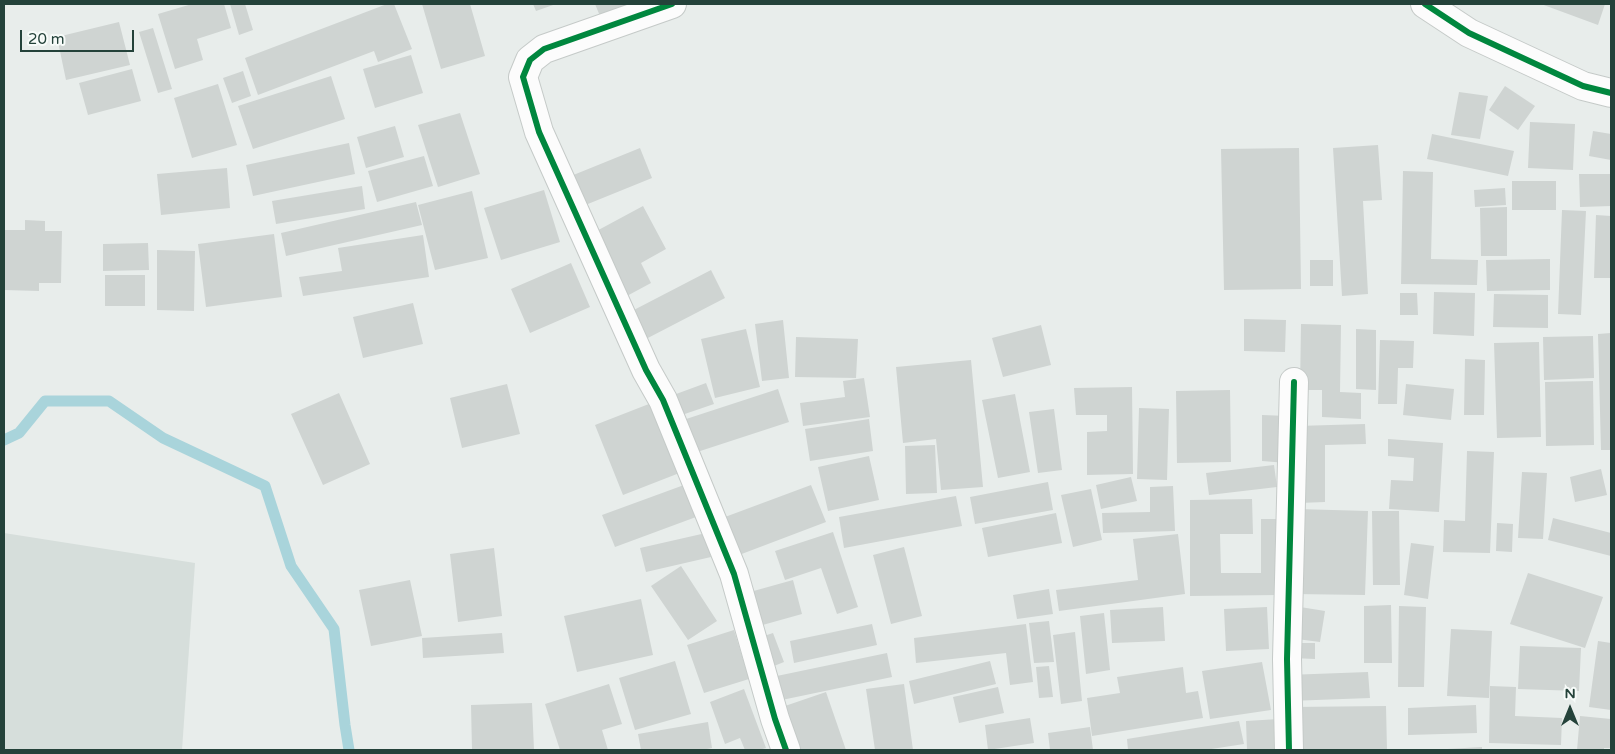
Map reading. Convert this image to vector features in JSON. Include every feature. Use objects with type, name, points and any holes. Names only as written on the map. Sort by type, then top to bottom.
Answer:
[{"type":"street","points":[[672,4],[544,49],[530,60],[523,77],[539,132],[646,370],[663,400],[734,574],[786,750]]},
{"type":"street","points":[[1425,4],[1469,34],[1583,86],[1611,94]]},
{"type":"street","points":[[1289,750],[1287,659],[1294,382]]},
{"type":"shaded area","points":[[4,533],[195,563],[182,750],[4,750]]},
{"type":"building","points":[[192,4],[224,4],[231,28],[197,39],[203,60],[175,69],[158,14]]},
{"type":"building","points":[[230,4],[245,4],[253,30],[239,35]]},
{"type":"building","points":[[387,4],[394,4],[412,49],[378,62],[374,51],[258,95],[245,58]]},
{"type":"building","points":[[422,4],[470,4],[485,56],[441,69]]},
{"type":"building","points":[[533,4],[556,4],[536,11]]},
{"type":"building","points":[[595,4],[632,4],[600,16]]},
{"type":"building","points":[[1541,4],[1605,4],[1598,25]]},
{"type":"building","points":[[119,22],[130,65],[66,80],[57,37]]},
{"type":"building","points":[[153,28],[172,89],[158,93],[139,32]]},
{"type":"building","points":[[411,55],[423,93],[375,108],[363,69]]},
{"type":"building","points":[[132,69],[141,101],[88,115],[79,83]]},
{"type":"building","points":[[243,71],[251,96],[232,103],[223,78]]},
{"type":"building","points":[[331,76],[345,119],[253,149],[238,106]]},
{"type":"building","points":[[218,84],[237,145],[192,158],[174,98]]},
{"type":"building","points":[[1505,86],[1535,106],[1518,130],[1489,110]]},
{"type":"building","points":[[1459,92],[1488,96],[1480,139],[1451,135]]},
{"type":"building","points":[[460,113],[480,174],[438,187],[418,125]]},
{"type":"building","points":[[1530,122],[1575,124],[1573,170],[1528,168]]},
{"type":"building","points":[[395,126],[404,157],[366,168],[357,137]]},
{"type":"building","points":[[1593,131],[1611,134],[1611,160],[1589,156]]},
{"type":"building","points":[[1432,134],[1514,151],[1508,176],[1427,159]]},
{"type":"building","points":[[349,143],[355,174],[253,196],[246,165]]},
{"type":"building","points":[[1378,145],[1382,200],[1363,201],[1368,294],[1342,296],[1333,148]]},
{"type":"building","points":[[640,148],[652,178],[578,208],[566,178]]},
{"type":"building","points":[[1299,148],[1301,289],[1224,290],[1221,149]]},
{"type":"building","points":[[424,156],[433,186],[377,202],[368,171]]},
{"type":"building","points":[[227,168],[230,208],[161,215],[157,174]]},
{"type":"building","points":[[1403,171],[1433,172],[1431,259],[1478,260],[1477,285],[1401,284]]},
{"type":"building","points":[[1579,174],[1611,174],[1611,206],[1580,207]]},
{"type":"building","points":[[1512,181],[1556,181],[1556,210],[1512,210]]},
{"type":"building","points":[[362,186],[365,209],[276,224],[272,201]]},
{"type":"building","points":[[1505,188],[1506,205],[1475,207],[1474,190]]},
{"type":"building","points":[[544,190],[560,242],[501,260],[484,208]]},
{"type":"building","points":[[472,191],[488,258],[435,270],[418,205]]},
{"type":"building","points":[[416,202],[422,225],[286,256],[281,233]]},
{"type":"building","points":[[643,206],[666,249],[641,263],[651,283],[625,297],[591,234]]},
{"type":"building","points":[[1507,207],[1507,256],[1481,256],[1480,208]]},
{"type":"building","points":[[1562,210],[1586,211],[1581,315],[1558,314]]},
{"type":"building","points":[[1596,215],[1611,216],[1611,278],[1594,278]]},
{"type":"building","points":[[25,220],[45,221],[45,231],[62,231],[61,283],[39,283],[39,291],[4,290],[4,230],[25,230]]},
{"type":"building","points":[[274,234],[282,297],[206,307],[198,244]]},
{"type":"building","points":[[423,235],[429,277],[303,296],[299,277],[342,271],[338,248]]},
{"type":"building","points":[[148,243],[149,270],[103,271],[103,244]]},
{"type":"building","points":[[157,250],[195,251],[194,311],[157,310]]},
{"type":"building","points":[[1550,259],[1550,290],[1487,291],[1486,260]]},
{"type":"building","points":[[1310,260],[1333,260],[1333,286],[1310,286]]},
{"type":"building","points":[[571,263],[590,307],[530,333],[511,289]]},
{"type":"building","points":[[711,270],[725,298],[644,340],[630,312]]},
{"type":"building","points":[[105,275],[145,275],[145,306],[105,306]]},
{"type":"building","points":[[1434,292],[1475,293],[1474,336],[1433,334]]},
{"type":"building","points":[[1400,293],[1417,293],[1418,315],[1400,315]]},
{"type":"building","points":[[1494,294],[1548,295],[1548,328],[1493,327]]},
{"type":"building","points":[[413,303],[423,344],[363,358],[353,317]]},
{"type":"building","points":[[1244,319],[1286,320],[1285,352],[1244,351]]},
{"type":"building","points":[[783,320],[789,378],[762,381],[755,324]]},
{"type":"building","points":[[1301,324],[1341,325],[1340,392],[1361,393],[1361,419],[1322,417],[1322,390],[1300,390]]},
{"type":"building","points":[[1041,325],[1051,365],[1003,377],[992,338]]},
{"type":"building","points":[[746,329],[760,387],[715,398],[701,339]]},
{"type":"building","points":[[1356,329],[1376,330],[1376,390],[1356,389]]},
{"type":"building","points":[[1611,333],[1611,450],[1601,450],[1598,334]]},
{"type":"building","points":[[1593,336],[1594,378],[1544,380],[1543,337]]},
{"type":"building","points":[[796,337],[858,339],[856,378],[795,377]]},
{"type":"building","points":[[1380,340],[1414,341],[1413,368],[1398,368],[1397,404],[1378,404]]},
{"type":"building","points":[[1539,342],[1541,437],[1497,438],[1494,343]]},
{"type":"building","points":[[1465,359],[1485,360],[1484,415],[1464,415]]},
{"type":"building","points":[[971,360],[983,487],[941,490],[936,439],[903,443],[896,367]]},
{"type":"building","points":[[864,378],[870,417],[803,426],[800,403],[845,397],[843,381]]},
{"type":"building","points":[[1593,381],[1594,445],[1546,446],[1545,382]]},
{"type":"building","points":[[706,383],[714,404],[676,417],[668,397]]},
{"type":"building","points":[[507,384],[520,434],[462,448],[450,398]]},
{"type":"building","points":[[1406,384],[1454,389],[1451,420],[1403,415]]},
{"type":"building","points":[[1132,387],[1133,474],[1087,475],[1087,432],[1107,431],[1107,415],[1076,415],[1074,388]]},
{"type":"building","points":[[778,389],[789,422],[691,454],[680,421]]},
{"type":"building","points":[[1230,390],[1231,462],[1177,463],[1176,391]]},
{"type":"building","points":[[339,393],[370,464],[323,485],[291,414]]},
{"type":"building","points":[[1015,394],[1030,472],[998,478],[982,400]]},
{"type":"building","points":[[654,402],[682,472],[623,495],[595,425]]},
{"type":"building","points":[[1139,408],[1169,409],[1167,480],[1137,479]]},
{"type":"building","points":[[1054,409],[1062,470],[1038,473],[1029,412]]},
{"type":"building","points":[[1262,415],[1288,416],[1287,463],[1262,461]]},
{"type":"building","points":[[869,419],[873,451],[810,461],[805,429]]},
{"type":"building","points":[[1365,424],[1366,444],[1325,445],[1325,502],[1299,503],[1297,426]]},
{"type":"building","points":[[1388,439],[1443,443],[1439,512],[1389,509],[1391,480],[1413,481],[1414,458],[1388,456]]},
{"type":"building","points":[[935,445],[937,493],[906,494],[905,446]]},
{"type":"building","points":[[1467,451],[1494,452],[1490,553],[1443,552],[1444,520],[1465,521]]},
{"type":"building","points":[[869,456],[879,500],[828,511],[818,467]]},
{"type":"building","points":[[1274,465],[1277,487],[1209,495],[1206,473]]},
{"type":"building","points":[[1601,469],[1607,495],[1575,502],[1570,477]]},
{"type":"building","points":[[1522,472],[1547,473],[1543,539],[1518,538]]},
{"type":"building","points":[[1131,477],[1137,501],[1101,509],[1096,485]]},
{"type":"building","points":[[1048,482],[1053,510],[975,524],[970,497]]},
{"type":"building","points":[[684,485],[696,517],[615,547],[602,515]]},
{"type":"building","points":[[811,485],[826,522],[739,555],[725,517]]},
{"type":"building","points":[[1173,486],[1175,531],[1103,533],[1102,513],[1150,512],[1150,487]]},
{"type":"building","points":[[1091,489],[1102,540],[1073,547],[1061,495]]},
{"type":"building","points":[[956,496],[962,526],[844,548],[839,517]]},
{"type":"building","points":[[1252,499],[1253,534],[1220,534],[1221,573],[1261,573],[1261,519],[1279,519],[1279,595],[1190,596],[1190,500]]},
{"type":"building","points":[[1297,509],[1368,511],[1365,595],[1294,594]]},
{"type":"building","points":[[1372,511],[1399,511],[1400,585],[1373,585]]},
{"type":"building","points":[[1056,513],[1062,543],[988,557],[982,528]]},
{"type":"building","points":[[1553,518],[1611,533],[1611,556],[1548,540]]},
{"type":"building","points":[[1497,523],[1513,524],[1512,552],[1496,551]]},
{"type":"building","points":[[833,532],[858,607],[837,614],[821,568],[785,580],[775,551]]},
{"type":"building","points":[[706,533],[711,557],[646,572],[640,548]]},
{"type":"building","points":[[1178,534],[1185,594],[1059,611],[1056,590],[1138,580],[1133,539]]},
{"type":"building","points":[[1411,543],[1434,546],[1428,599],[1404,595]]},
{"type":"building","points":[[904,547],[922,616],[891,624],[873,555]]},
{"type":"building","points":[[494,548],[502,616],[458,622],[450,554]]},
{"type":"building","points":[[681,566],[717,621],[688,640],[651,586]]},
{"type":"building","points":[[1528,573],[1603,597],[1585,648],[1510,624]]},
{"type":"building","points":[[410,580],[422,636],[371,646],[359,590]]},
{"type":"building","points":[[793,580],[802,614],[759,626],[750,592]]},
{"type":"building","points":[[1049,589],[1053,614],[1017,619],[1013,595]]},
{"type":"building","points":[[641,599],[653,655],[577,672],[564,616]]},
{"type":"building","points":[[1391,605],[1392,663],[1364,663],[1364,606]]},
{"type":"building","points":[[1294,606],[1325,611],[1320,642],[1289,638]]},
{"type":"building","points":[[1399,606],[1426,607],[1424,687],[1398,687]]},
{"type":"building","points":[[1163,607],[1165,641],[1112,643],[1110,610]]},
{"type":"building","points":[[1267,607],[1269,649],[1226,651],[1224,609]]},
{"type":"building","points":[[1104,613],[1110,670],[1086,674],[1080,616]]},
{"type":"building","points":[[1049,621],[1054,662],[1034,663],[1029,623]]},
{"type":"building","points":[[872,624],[877,645],[794,663],[790,641]]},
{"type":"building","points":[[1026,624],[1033,682],[1010,685],[1006,653],[916,663],[914,638]]},
{"type":"building","points":[[1451,629],[1492,631],[1489,698],[1447,696]]},
{"type":"building","points":[[734,630],[749,679],[704,693],[687,645]]},
{"type":"building","points":[[1075,632],[1082,701],[1061,704],[1053,635]]},
{"type":"building","points":[[502,633],[504,653],[423,658],[422,638]]},
{"type":"building","points":[[773,633],[784,662],[769,668],[758,638]]},
{"type":"building","points":[[1598,641],[1611,643],[1611,710],[1589,707]]},
{"type":"building","points":[[1292,643],[1315,643],[1315,659],[1292,658]]},
{"type":"building","points":[[1520,646],[1581,648],[1579,691],[1518,689]]},
{"type":"building","points":[[887,653],[892,677],[777,701],[772,677]]},
{"type":"building","points":[[675,661],[691,714],[635,730],[619,678]]},
{"type":"building","points":[[990,661],[996,684],[914,704],[909,681]]},
{"type":"building","points":[[1262,662],[1271,710],[1210,719],[1202,671]]},
{"type":"building","points":[[1049,666],[1053,697],[1039,698],[1036,667]]},
{"type":"building","points":[[1183,667],[1186,693],[1198,691],[1203,718],[1092,736],[1087,698],[1120,693],[1117,677]]},
{"type":"building","points":[[1368,672],[1370,698],[1289,701],[1287,675]]},
{"type":"building","points":[[609,684],[622,724],[602,730],[608,750],[560,750],[545,704]]},
{"type":"building","points":[[904,684],[913,750],[875,750],[866,689]]},
{"type":"building","points":[[1490,686],[1516,687],[1515,716],[1562,718],[1561,745],[1489,743]]},
{"type":"building","points":[[998,687],[1004,713],[959,723],[953,697]]},
{"type":"building","points":[[744,689],[766,748],[745,750],[740,738],[725,744],[710,702]]},
{"type":"building","points":[[826,692],[846,750],[800,750],[785,706]]},
{"type":"building","points":[[532,703],[534,750],[472,750],[471,705]]},
{"type":"building","points":[[1476,705],[1477,733],[1408,735],[1408,708]]},
{"type":"building","points":[[1386,706],[1387,750],[1292,750],[1292,707]]},
{"type":"building","points":[[1580,716],[1611,719],[1611,748],[1604,748],[1604,750],[1577,750]]},
{"type":"building","points":[[1030,718],[1034,743],[988,750],[985,725]]},
{"type":"building","points":[[1279,719],[1280,750],[1247,750],[1246,721]]},
{"type":"building","points":[[1239,721],[1244,744],[1205,750],[1128,750],[1127,739]]},
{"type":"building","points":[[708,722],[712,748],[702,750],[641,750],[638,734]]},
{"type":"building","points":[[1090,727],[1093,750],[1050,750],[1048,733]]},
{"type":"building","points":[[1482,747],[1482,750],[1447,750],[1447,749]]},
{"type":"waterway","points":[[4,440],[19,433],[45,401],[109,401],[163,438],[265,486],[291,566],[334,629],[349,750]]},
{"type":"cycle path","points":[[672,4],[544,49],[530,60],[523,77],[539,132],[646,370],[663,400],[734,574],[775,719],[786,750]]},
{"type":"cycle path","points":[[1425,4],[1469,33],[1583,86],[1611,93]]},
{"type":"cycle path","points":[[1289,750],[1287,659],[1294,382]]}]
